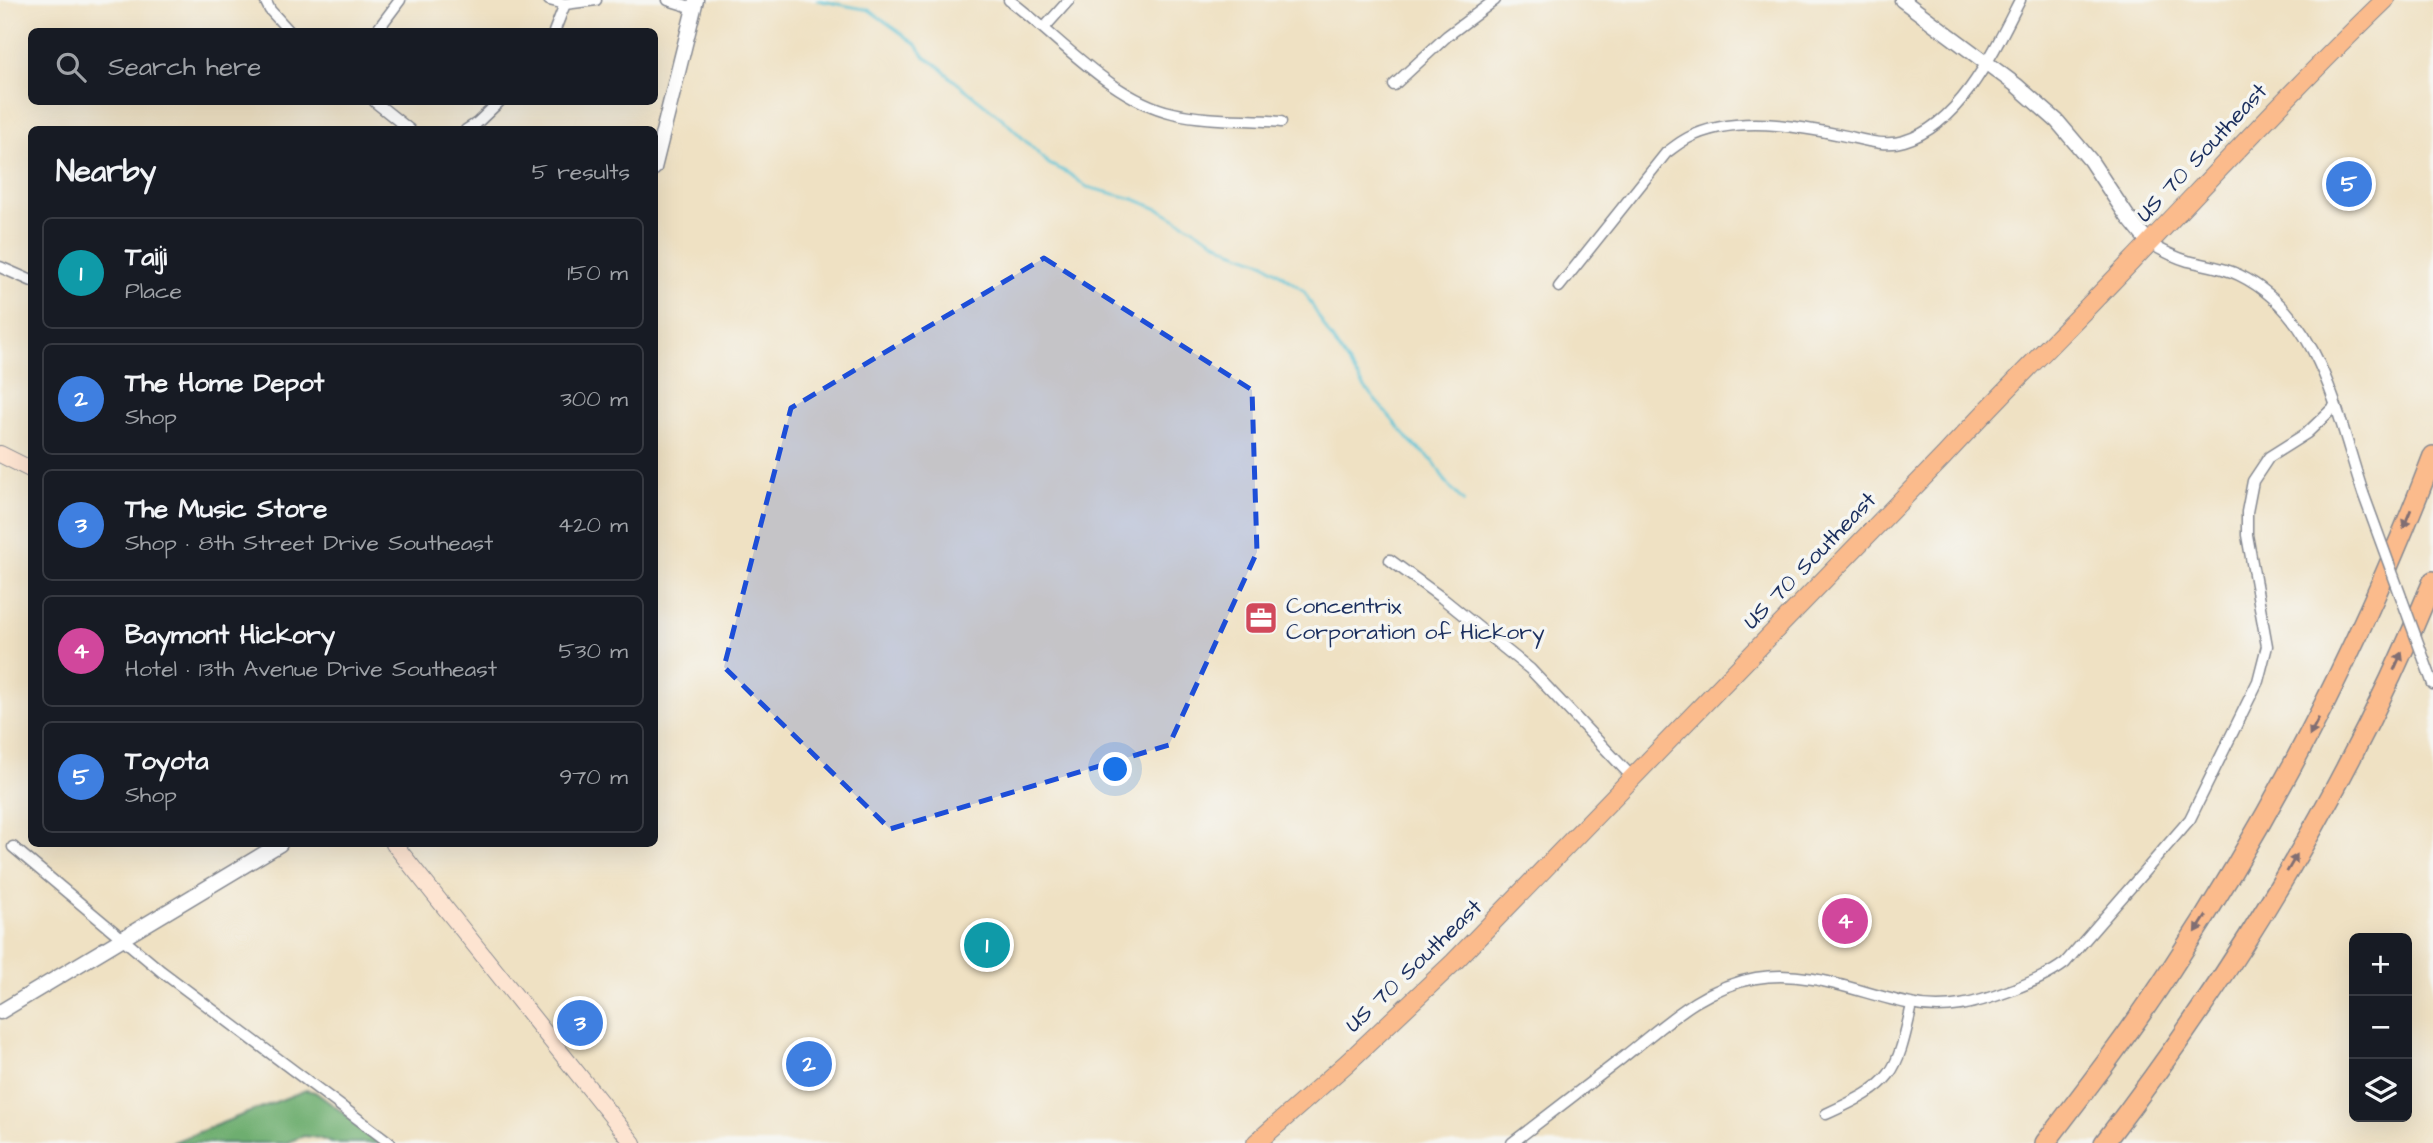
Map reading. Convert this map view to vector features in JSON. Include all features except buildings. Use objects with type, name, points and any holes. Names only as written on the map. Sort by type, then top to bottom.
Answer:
[{"type":"highway","points":[[2045,1143],[2102,1068],[2183,952],[2274,802],[2366,620],[2433,456]]},
{"type":"highway","points":[[2117,1143],[2200,1026],[2351,756],[2390,679],[2433,581]]},
{"type":"highway","points":[[2104,1143],[2181,1038],[2258,921]]},
{"type":"highway","points":[[2035,1143],[2102,1068]]},
{"type":"main road","name":"US 70 Southeast","points":[[1256,1143],[1411,1004],[2149,243],[2288,95],[2385,0]]},
{"type":"main road","points":[[0,454],[28,468]]},
{"type":"main road","points":[[396,847],[633,1143]]},
{"type":"street","points":[[265,0],[286,28]]},
{"type":"street","points":[[379,28],[400,0]]},
{"type":"street","points":[[549,0],[565,4],[596,0]]},
{"type":"street","points":[[658,152],[695,4],[667,0]]},
{"type":"street","points":[[1009,0],[1104,78],[1151,106],[1175,114],[1280,122]]},
{"type":"street","points":[[1045,28],[1069,0]]},
{"type":"street","points":[[1394,85],[1447,36],[1495,0]]},
{"type":"street","points":[[1902,0],[2034,100],[2066,130],[2149,243],[2176,257],[2238,275],[2272,296],[2293,319],[2321,368],[2362,493],[2431,679]]},
{"type":"street","points":[[1559,287],[1666,153],[1689,138],[1738,126],[1772,124],[1797,126],[1882,143],[1903,141],[1944,117],[1987,63],[2020,0]]},
{"type":"street","points":[[556,28],[565,4]]},
{"type":"street","points":[[380,105],[405,126]]},
{"type":"street","points":[[472,126],[496,105]]},
{"type":"street","points":[[0,267],[28,279]]},
{"type":"street","points":[[1512,1143],[1688,1007],[1727,986],[1756,978],[1796,975],[1827,980],[1912,1005],[1950,1007],[1970,1004],[2056,971],[2190,820],[2258,681],[2266,659],[2266,630],[2247,535],[2247,512],[2253,481],[2269,457],[2307,433],[2334,407]]},
{"type":"street","points":[[1390,559],[1513,653],[1632,777]]},
{"type":"street","points":[[13,847],[122,940],[390,1143]]},
{"type":"street","points":[[0,1012],[275,847]]},
{"type":"street","points":[[1826,1114],[1862,1097],[1885,1080],[1901,1054],[1912,1005]]},
{"type":"highlighted area","points":[[1044,258],[1252,390],[1257,552],[1169,745],[890,829],[724,667],[791,408]]},
{"type":"green space","points":[[306,1090],[315,1092],[384,1143],[332,1143],[304,1136],[285,1143],[171,1143]]},
{"type":"waterway","points":[[817,0],[869,10],[917,45],[925,57],[1003,119],[1049,164],[1068,173],[1087,187],[1134,199],[1163,211],[1232,251],[1265,263],[1304,291],[1365,388],[1411,442],[1434,462],[1447,484],[1464,502]]},
{"type":"place","name":"Toyota","points":[[2349,184]]},
{"type":"place","name":"Concentrix Corporation of Hickory","points":[[1261,618]]},
{"type":"place","name":"Baymont Hickory","points":[[1845,921]]},
{"type":"place","name":"Taiji","points":[[987,945]]},
{"type":"place","name":"The Music Store","points":[[580,1023]]},
{"type":"place","name":"The Home Depot","points":[[809,1064]]}]
